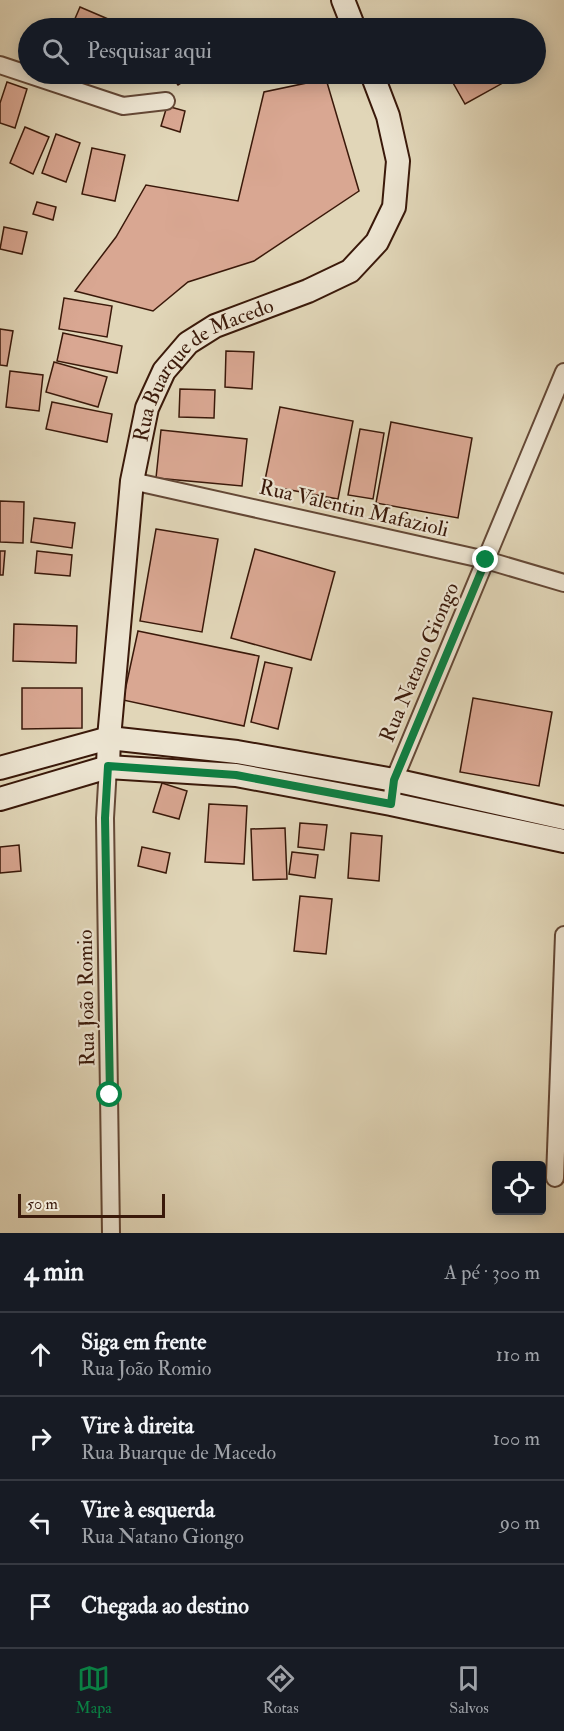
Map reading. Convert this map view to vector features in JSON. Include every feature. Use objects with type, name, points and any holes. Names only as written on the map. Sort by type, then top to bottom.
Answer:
[{"type":"main road","points":[[343,0],[350,18]]},
{"type":"main road","name":"Rua Buarque de Macedo","points":[[108,766],[132,481],[147,408],[164,370],[188,343],[215,326],[308,291],[350,271],[377,242],[394,207],[398,161],[388,116],[376,84]]},
{"type":"main road","points":[[0,768],[109,738],[237,752],[394,780],[564,818]]},
{"type":"main road","points":[[236,775],[237,752]]},
{"type":"main road","points":[[0,799],[108,766],[236,775],[391,804],[564,841]]},
{"type":"street","points":[[0,65],[18,71]]},
{"type":"street","points":[[57,84],[123,106],[166,101]]},
{"type":"street","name":"Rua Natano Giongo","points":[[391,804],[394,780],[564,372]]},
{"type":"street","name":"Rua Valentin Mafazioli","points":[[132,481],[486,560],[564,583]]},
{"type":"street","name":"Rua João Romio","points":[[108,766],[105,818],[111,1232]]},
{"type":"street","points":[[555,1178],[560,1147],[564,935]]},
{"type":"building","points":[[80,7],[106,18],[75,18]]},
{"type":"building","points":[[7,82],[27,89],[15,128],[0,123],[0,103]]},
{"type":"building","points":[[302,84],[327,84],[359,191],[254,261],[188,282],[153,311],[75,291],[116,237],[146,185],[238,201],[264,92]]},
{"type":"building","points":[[454,84],[501,84],[465,104]]},
{"type":"building","points":[[167,106],[185,111],[180,132],[161,126]]},
{"type":"building","points":[[25,127],[49,137],[33,174],[10,163]]},
{"type":"building","points":[[56,134],[80,143],[66,182],[42,173]]},
{"type":"building","points":[[92,148],[125,155],[115,201],[82,194]]},
{"type":"building","points":[[37,202],[56,207],[53,220],[33,214]]},
{"type":"building","points":[[4,227],[27,232],[22,254],[0,249]]},
{"type":"building","points":[[64,298],[112,306],[107,337],[59,329]]},
{"type":"building","points":[[0,329],[13,331],[7,366],[0,365]]},
{"type":"building","points":[[63,333],[122,346],[117,373],[57,361]]},
{"type":"building","points":[[226,351],[254,352],[252,389],[225,387]]},
{"type":"building","points":[[54,362],[107,377],[98,407],[46,392]]},
{"type":"building","points":[[10,371],[43,375],[39,411],[6,407]]},
{"type":"building","points":[[180,389],[215,390],[214,418],[179,417]]},
{"type":"building","points":[[52,402],[112,414],[107,442],[46,429]]},
{"type":"building","points":[[280,407],[353,421],[338,499],[264,485]]},
{"type":"building","points":[[391,422],[472,438],[458,518],[376,503]]},
{"type":"building","points":[[360,429],[384,433],[373,499],[348,495]]},
{"type":"building","points":[[161,430],[247,439],[242,486],[156,478]]},
{"type":"building","points":[[0,501],[24,502],[23,543],[0,542]]},
{"type":"building","points":[[34,518],[75,523],[72,548],[31,542]]},
{"type":"building","points":[[156,529],[218,539],[202,632],[140,621]]},
{"type":"building","points":[[255,549],[335,572],[311,660],[231,638]]},
{"type":"building","points":[[0,551],[5,551],[3,575],[0,575]]},
{"type":"building","points":[[37,551],[72,555],[70,576],[35,573]]},
{"type":"building","points":[[14,624],[77,626],[76,663],[13,661]]},
{"type":"building","points":[[138,631],[259,656],[244,726],[123,700]]},
{"type":"building","points":[[265,662],[292,668],[278,729],[251,722]]},
{"type":"building","points":[[22,688],[82,688],[82,728],[22,729]]},
{"type":"building","points":[[473,698],[552,712],[539,786],[460,772]]},
{"type":"building","points":[[162,783],[187,791],[179,819],[153,812]]},
{"type":"building","points":[[209,804],[247,806],[244,864],[205,862]]},
{"type":"building","points":[[300,823],[327,825],[324,850],[298,847]]},
{"type":"building","points":[[285,828],[287,879],[253,880],[251,829]]},
{"type":"building","points":[[351,833],[382,836],[379,881],[348,878]]},
{"type":"building","points":[[19,845],[21,871],[0,873],[0,847]]},
{"type":"building","points":[[142,847],[170,853],[166,873],[138,866]]},
{"type":"building","points":[[292,852],[318,855],[315,878],[289,874]]},
{"type":"building","points":[[300,896],[332,899],[326,954],[294,951]]},
{"type":"route","points":[[110,1095],[105,818],[108,766],[236,775],[391,804],[394,780],[486,560]]}]
